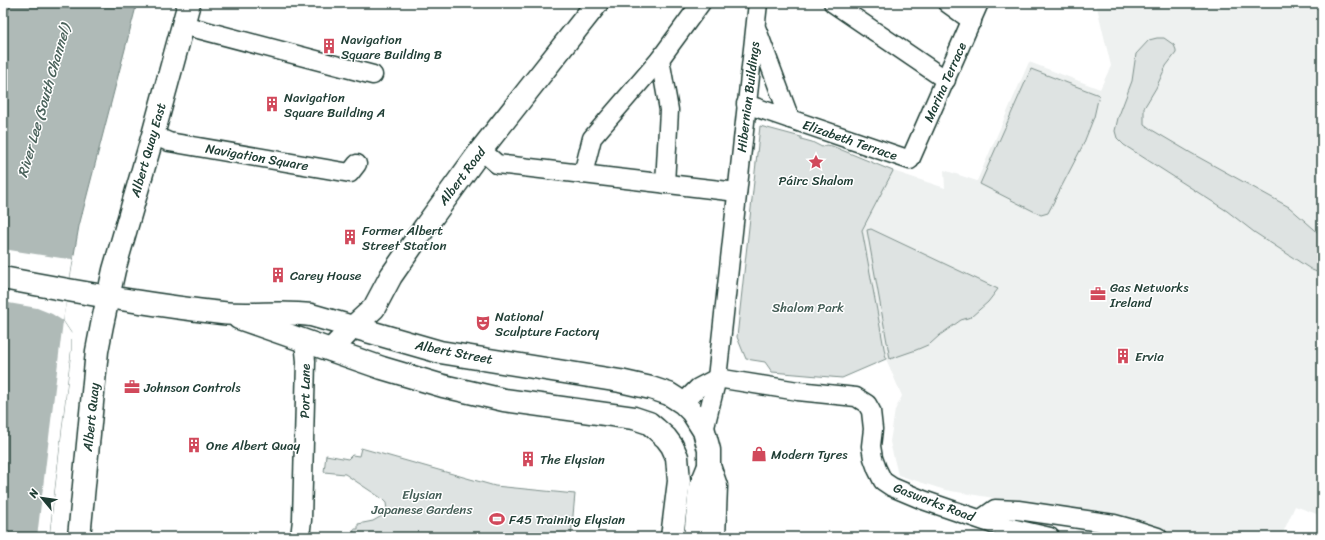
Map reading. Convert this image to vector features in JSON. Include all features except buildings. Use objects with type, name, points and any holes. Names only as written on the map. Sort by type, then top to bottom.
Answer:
[{"type":"main road","name":"Albert Quay East","points":[[108,297],[114,270],[153,136],[189,3]]},
{"type":"main road","name":"Albert Road","points":[[331,350],[374,308],[391,276],[420,233],[481,150],[597,3]]},
{"type":"main road","name":"Albert Street","points":[[4,278],[108,297],[223,313],[298,313],[311,315],[440,352],[620,381],[651,388],[669,394],[692,412],[704,431],[709,450],[709,466]]},
{"type":"main road","name":"Albert Quay","points":[[79,537],[98,351],[108,297]]},
{"type":"main road","name":"Albert Street","points":[[223,313],[395,372],[443,386],[504,400],[634,418],[649,423],[666,438],[677,457],[679,481],[672,537]]},
{"type":"main road","points":[[696,537],[700,488],[709,466]]},
{"type":"main road","points":[[709,466],[716,486],[714,537]]},
{"type":"street","points":[[583,174],[592,138],[660,59],[701,3]]},
{"type":"street","name":"Hibernian Buildings","points":[[704,431],[717,378],[758,3]]},
{"type":"street","points":[[834,3],[946,80]]},
{"type":"street","points":[[947,3],[972,21]]},
{"type":"street","name":"Marina Terrace","points":[[910,160],[979,3]]},
{"type":"street","points":[[183,24],[373,75]]},
{"type":"street","name":"Elizabeth Terrace","points":[[756,28],[790,119]]},
{"type":"street","points":[[660,59],[669,110],[665,184]]},
{"type":"street","name":"Elizabeth Terrace","points":[[746,104],[910,160]]},
{"type":"street","name":"Navigation Square","points":[[153,136],[169,142],[350,173],[357,164]]},
{"type":"street","points":[[481,150],[497,164],[737,192]]},
{"type":"street","name":"Port Lane","points":[[300,537],[302,520],[306,361],[304,341]]},
{"type":"street","points":[[682,403],[698,388],[717,378]]},
{"type":"street","name":"Gasworks Road","points":[[717,378],[798,391],[856,397],[867,404],[871,411],[873,430],[871,446],[873,458],[884,481],[892,487],[911,496],[981,520],[1050,537]]},
{"type":"street","points":[[981,520],[995,509],[1018,510],[1114,524],[1158,537]]},
{"type":"shaded area","name":"Gas Networks Ireland","points":[[1096,3],[1322,3],[1322,516],[1295,506],[1281,537],[1178,537],[1162,531],[1018,502],[945,490],[898,475],[890,442],[895,410],[902,396],[886,359],[862,230],[893,171],[945,188],[944,170],[977,181],[1029,62],[1100,89],[1111,66]]},
{"type":"green space","points":[[1164,38],[1174,45],[1176,53],[1166,66],[1156,88],[1144,108],[1144,124],[1191,153],[1289,207],[1322,236],[1322,274],[1312,270],[1254,232],[1227,211],[1124,145],[1117,138],[1115,131],[1118,118],[1132,81],[1136,54],[1149,40]]},
{"type":"green space","points":[[1031,69],[1099,95],[1094,117],[1083,145],[1048,213],[1041,215],[980,184]]},
{"type":"green space","name":"Shalom Park","points":[[760,126],[801,137],[801,139],[822,147],[826,145],[832,146],[893,171],[862,230],[886,359],[842,378],[772,372],[765,362],[746,359],[737,337]]},
{"type":"green space","points":[[871,229],[998,289],[988,302],[971,317],[961,320],[930,344],[890,359],[867,230]]},
{"type":"green space","name":"Elysian Japanese Gardens","points":[[361,448],[495,486],[575,494],[571,537],[353,537],[354,529],[358,529],[358,524],[373,521],[386,513],[386,503],[345,474],[324,472],[326,455],[348,459],[352,455],[359,456]]},
{"type":"water","name":"River Lee (South Channel)","points":[[11,3],[137,3],[79,226],[63,317],[63,321],[71,333],[71,350],[49,537],[3,537],[3,26]]},
{"type":"pier","points":[[3,249],[73,259],[63,321],[52,314],[37,308],[3,302]]},
{"type":"pier","points":[[63,321],[71,333],[71,350],[49,537],[37,537]]},
{"type":"place","name":"Navigation Square Building B","points":[[329,46]]},
{"type":"place","name":"Navigation Square Building A","points":[[272,104]]},
{"type":"place","name":"Páirc Shalom","points":[[816,162]]},
{"type":"place","name":"Former Albert Street Station","points":[[350,237]]},
{"type":"place","name":"Carey House","points":[[278,275]]},
{"type":"place","name":"Gas Networks Ireland","points":[[1098,294]]},
{"type":"place","name":"National Sculpture Factory","points":[[483,323]]},
{"type":"place","name":"Ervia","points":[[1123,356]]},
{"type":"place","name":"Johnson Controls","points":[[132,387]]},
{"type":"place","name":"One Albert Quay","points":[[194,445]]},
{"type":"place","name":"Modern Tyres","points":[[759,454]]},
{"type":"place","name":"The Elysian","points":[[528,459]]},
{"type":"place","name":"F45 Training Elysian","points":[[497,519]]}]
